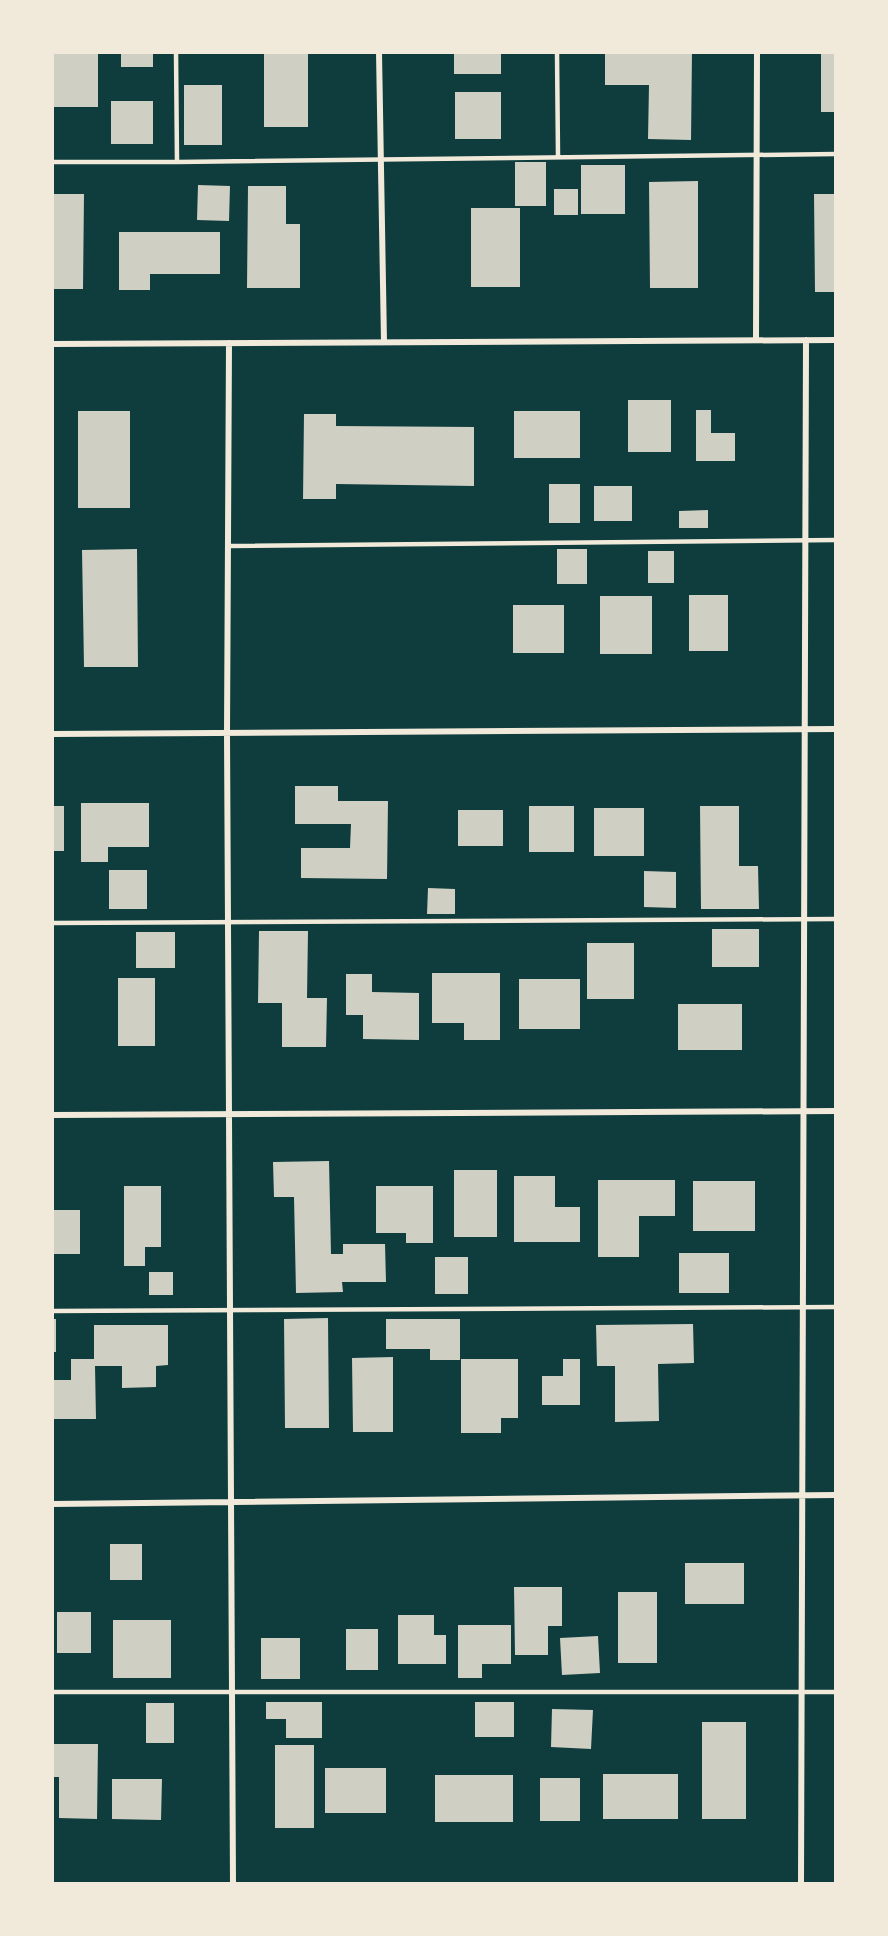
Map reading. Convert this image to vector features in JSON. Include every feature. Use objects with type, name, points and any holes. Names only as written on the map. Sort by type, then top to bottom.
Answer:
[{"type":"street","points":[[379,52],[384,342]]},
{"type":"street","points":[[756,339],[757,52]]},
{"type":"street","points":[[801,1884],[806,340]]},
{"type":"street","points":[[52,344],[836,340]]},
{"type":"street","points":[[229,343],[227,733],[233,1884]]},
{"type":"street","points":[[52,734],[836,729]]},
{"type":"street","points":[[52,1115],[836,1111]]},
{"type":"street","points":[[52,1504],[836,1495]]},
{"type":"lane","points":[[176,52],[177,162]]},
{"type":"lane","points":[[558,52],[558,156]]},
{"type":"lane","points":[[52,162],[836,154]]},
{"type":"lane","points":[[228,546],[836,540]]},
{"type":"lane","points":[[52,922],[836,919]]},
{"type":"lane","points":[[52,1311],[836,1306]]},
{"type":"lane","points":[[52,1692],[836,1692]]},
{"type":"building","points":[[52,52],[98,52],[98,107],[52,107]]},
{"type":"building","points":[[121,52],[153,52],[153,67],[121,67]]},
{"type":"building","points":[[264,52],[308,52],[308,127],[264,127]]},
{"type":"building","points":[[454,52],[501,52],[501,74],[454,74]]},
{"type":"building","points":[[605,52],[692,52],[691,140],[648,139],[649,85],[605,85]]},
{"type":"building","points":[[821,52],[836,52],[836,112],[821,112]]},
{"type":"building","points":[[184,85],[222,85],[222,145],[184,145]]},
{"type":"building","points":[[455,92],[501,92],[501,139],[455,139]]},
{"type":"building","points":[[111,101],[153,101],[153,144],[111,144]]},
{"type":"building","points":[[515,162],[546,162],[546,206],[515,206]]},
{"type":"building","points":[[581,165],[625,165],[625,214],[581,214]]},
{"type":"building","points":[[698,181],[698,288],[650,288],[649,182]]},
{"type":"building","points":[[198,185],[230,186],[229,221],[197,220]]},
{"type":"building","points":[[248,186],[286,186],[286,224],[300,224],[300,288],[247,288]]},
{"type":"building","points":[[554,189],[578,189],[578,215],[554,215]]},
{"type":"building","points":[[52,194],[84,194],[83,289],[52,289]]},
{"type":"building","points":[[814,194],[836,194],[836,292],[815,292]]},
{"type":"building","points":[[471,208],[520,208],[520,287],[471,287]]},
{"type":"building","points":[[119,232],[220,232],[220,274],[150,274],[150,290],[119,290]]},
{"type":"building","points":[[628,400],[671,400],[671,452],[628,452]]},
{"type":"building","points":[[696,410],[711,410],[711,433],[735,433],[735,461],[696,461]]},
{"type":"building","points":[[78,411],[130,411],[130,508],[78,508]]},
{"type":"building","points":[[514,411],[580,411],[580,458],[514,458]]},
{"type":"building","points":[[304,414],[336,414],[336,426],[474,427],[474,486],[336,484],[336,499],[303,499]]},
{"type":"building","points":[[549,484],[580,484],[580,523],[549,523]]},
{"type":"building","points":[[594,486],[632,486],[632,521],[594,521]]},
{"type":"building","points":[[708,510],[708,528],[679,528],[679,511]]},
{"type":"building","points":[[137,549],[138,667],[84,667],[82,550]]},
{"type":"building","points":[[557,549],[587,549],[587,584],[557,584]]},
{"type":"building","points":[[648,551],[674,551],[674,583],[648,583]]},
{"type":"building","points":[[689,595],[728,595],[728,651],[689,651]]},
{"type":"building","points":[[600,596],[652,596],[652,654],[600,654]]},
{"type":"building","points":[[513,605],[564,605],[564,653],[513,653]]},
{"type":"building","points":[[295,786],[338,786],[338,801],[388,801],[387,879],[301,878],[301,848],[350,848],[351,824],[295,824]]},
{"type":"building","points":[[81,803],[149,803],[149,847],[108,847],[108,862],[81,862]]},
{"type":"building","points":[[52,806],[64,806],[64,851],[52,851]]},
{"type":"building","points":[[529,806],[574,806],[574,852],[529,852]]},
{"type":"building","points":[[700,806],[739,806],[739,866],[758,866],[759,909],[701,909]]},
{"type":"building","points":[[594,808],[644,808],[644,856],[594,856]]},
{"type":"building","points":[[458,810],[503,810],[503,846],[458,846]]},
{"type":"building","points":[[109,870],[147,870],[147,909],[109,909]]},
{"type":"building","points":[[644,871],[676,872],[676,908],[644,907]]},
{"type":"building","points":[[428,888],[455,889],[455,914],[427,914]]},
{"type":"building","points":[[712,929],[759,929],[759,967],[712,967]]},
{"type":"building","points":[[259,931],[308,931],[307,998],[327,998],[326,1047],[282,1047],[282,1003],[258,1003]]},
{"type":"building","points":[[136,932],[175,932],[175,968],[136,968]]},
{"type":"building","points":[[587,943],[634,943],[634,999],[587,999]]},
{"type":"building","points":[[432,973],[500,973],[500,1040],[464,1040],[464,1023],[432,1023]]},
{"type":"building","points":[[346,974],[372,974],[372,992],[419,993],[419,1040],[363,1039],[363,1015],[346,1015]]},
{"type":"building","points":[[118,978],[155,978],[155,1046],[118,1046]]},
{"type":"building","points":[[519,979],[580,979],[580,1029],[519,1029]]},
{"type":"building","points":[[678,1004],[742,1004],[742,1050],[678,1050]]},
{"type":"building","points":[[329,1161],[331,1254],[343,1254],[343,1244],[385,1244],[386,1282],[342,1282],[343,1292],[296,1293],[294,1197],[274,1197],[273,1162]]},
{"type":"building","points":[[454,1170],[497,1170],[497,1237],[454,1237]]},
{"type":"building","points":[[514,1176],[555,1176],[555,1207],[580,1207],[580,1242],[514,1242]]},
{"type":"building","points":[[598,1180],[675,1180],[675,1216],[639,1216],[639,1257],[598,1257]]},
{"type":"building","points":[[693,1181],[755,1181],[755,1231],[693,1231]]},
{"type":"building","points":[[124,1186],[161,1186],[161,1247],[145,1247],[145,1266],[124,1266]]},
{"type":"building","points":[[376,1186],[433,1186],[433,1243],[406,1243],[406,1233],[376,1233]]},
{"type":"building","points":[[52,1210],[80,1210],[80,1254],[52,1254]]},
{"type":"building","points":[[679,1253],[729,1253],[729,1293],[679,1293]]},
{"type":"building","points":[[435,1257],[468,1257],[468,1294],[435,1294]]},
{"type":"building","points":[[149,1272],[173,1272],[173,1295],[149,1295]]},
{"type":"building","points":[[328,1318],[329,1428],[285,1428],[284,1319]]},
{"type":"building","points":[[52,1319],[56,1319],[56,1352],[52,1352]]},
{"type":"building","points":[[386,1319],[460,1319],[460,1360],[430,1360],[430,1349],[386,1349]]},
{"type":"building","points":[[693,1324],[694,1363],[658,1364],[659,1421],[615,1422],[615,1366],[597,1366],[596,1325]]},
{"type":"building","points":[[94,1325],[168,1325],[168,1365],[156,1366],[156,1387],[122,1388],[122,1366],[95,1366],[96,1419],[52,1419],[52,1380],[71,1380],[71,1359],[94,1359]]},
{"type":"building","points":[[393,1357],[393,1432],[353,1432],[352,1358]]},
{"type":"building","points":[[461,1359],[518,1359],[518,1418],[501,1418],[501,1433],[461,1433]]},
{"type":"building","points":[[563,1359],[580,1359],[580,1405],[542,1405],[542,1376],[563,1376]]},
{"type":"building","points":[[110,1544],[142,1544],[142,1580],[110,1580]]},
{"type":"building","points":[[685,1563],[744,1563],[744,1604],[685,1604]]},
{"type":"building","points":[[514,1587],[562,1587],[562,1626],[548,1626],[548,1655],[515,1655]]},
{"type":"building","points":[[618,1592],[657,1592],[657,1663],[618,1663]]},
{"type":"building","points":[[57,1612],[91,1612],[91,1653],[57,1653]]},
{"type":"building","points":[[398,1615],[434,1615],[434,1635],[446,1635],[446,1664],[398,1664]]},
{"type":"building","points":[[113,1620],[171,1620],[171,1678],[113,1678]]},
{"type":"building","points":[[458,1625],[511,1625],[511,1664],[482,1664],[482,1678],[458,1678]]},
{"type":"building","points":[[346,1629],[378,1629],[378,1670],[346,1670]]},
{"type":"building","points":[[598,1636],[600,1673],[562,1675],[560,1638]]},
{"type":"building","points":[[261,1638],[300,1638],[300,1679],[261,1679]]},
{"type":"building","points":[[266,1702],[322,1702],[322,1738],[286,1738],[286,1719],[266,1719]]},
{"type":"building","points":[[475,1702],[514,1702],[514,1737],[475,1737]]},
{"type":"building","points":[[146,1703],[174,1703],[174,1743],[146,1743]]},
{"type":"building","points":[[552,1709],[593,1710],[591,1749],[551,1747]]},
{"type":"building","points":[[702,1722],[746,1722],[746,1819],[702,1819]]},
{"type":"building","points":[[52,1744],[98,1744],[97,1819],[59,1818],[59,1777],[52,1777]]},
{"type":"building","points":[[275,1745],[314,1745],[314,1828],[275,1828]]},
{"type":"building","points":[[325,1768],[386,1768],[386,1813],[325,1813]]},
{"type":"building","points":[[603,1774],[678,1774],[678,1819],[603,1819]]},
{"type":"building","points":[[435,1775],[513,1775],[513,1822],[435,1822]]},
{"type":"building","points":[[540,1778],[580,1778],[580,1821],[540,1821]]},
{"type":"building","points":[[112,1779],[162,1779],[161,1820],[112,1819]]}]
